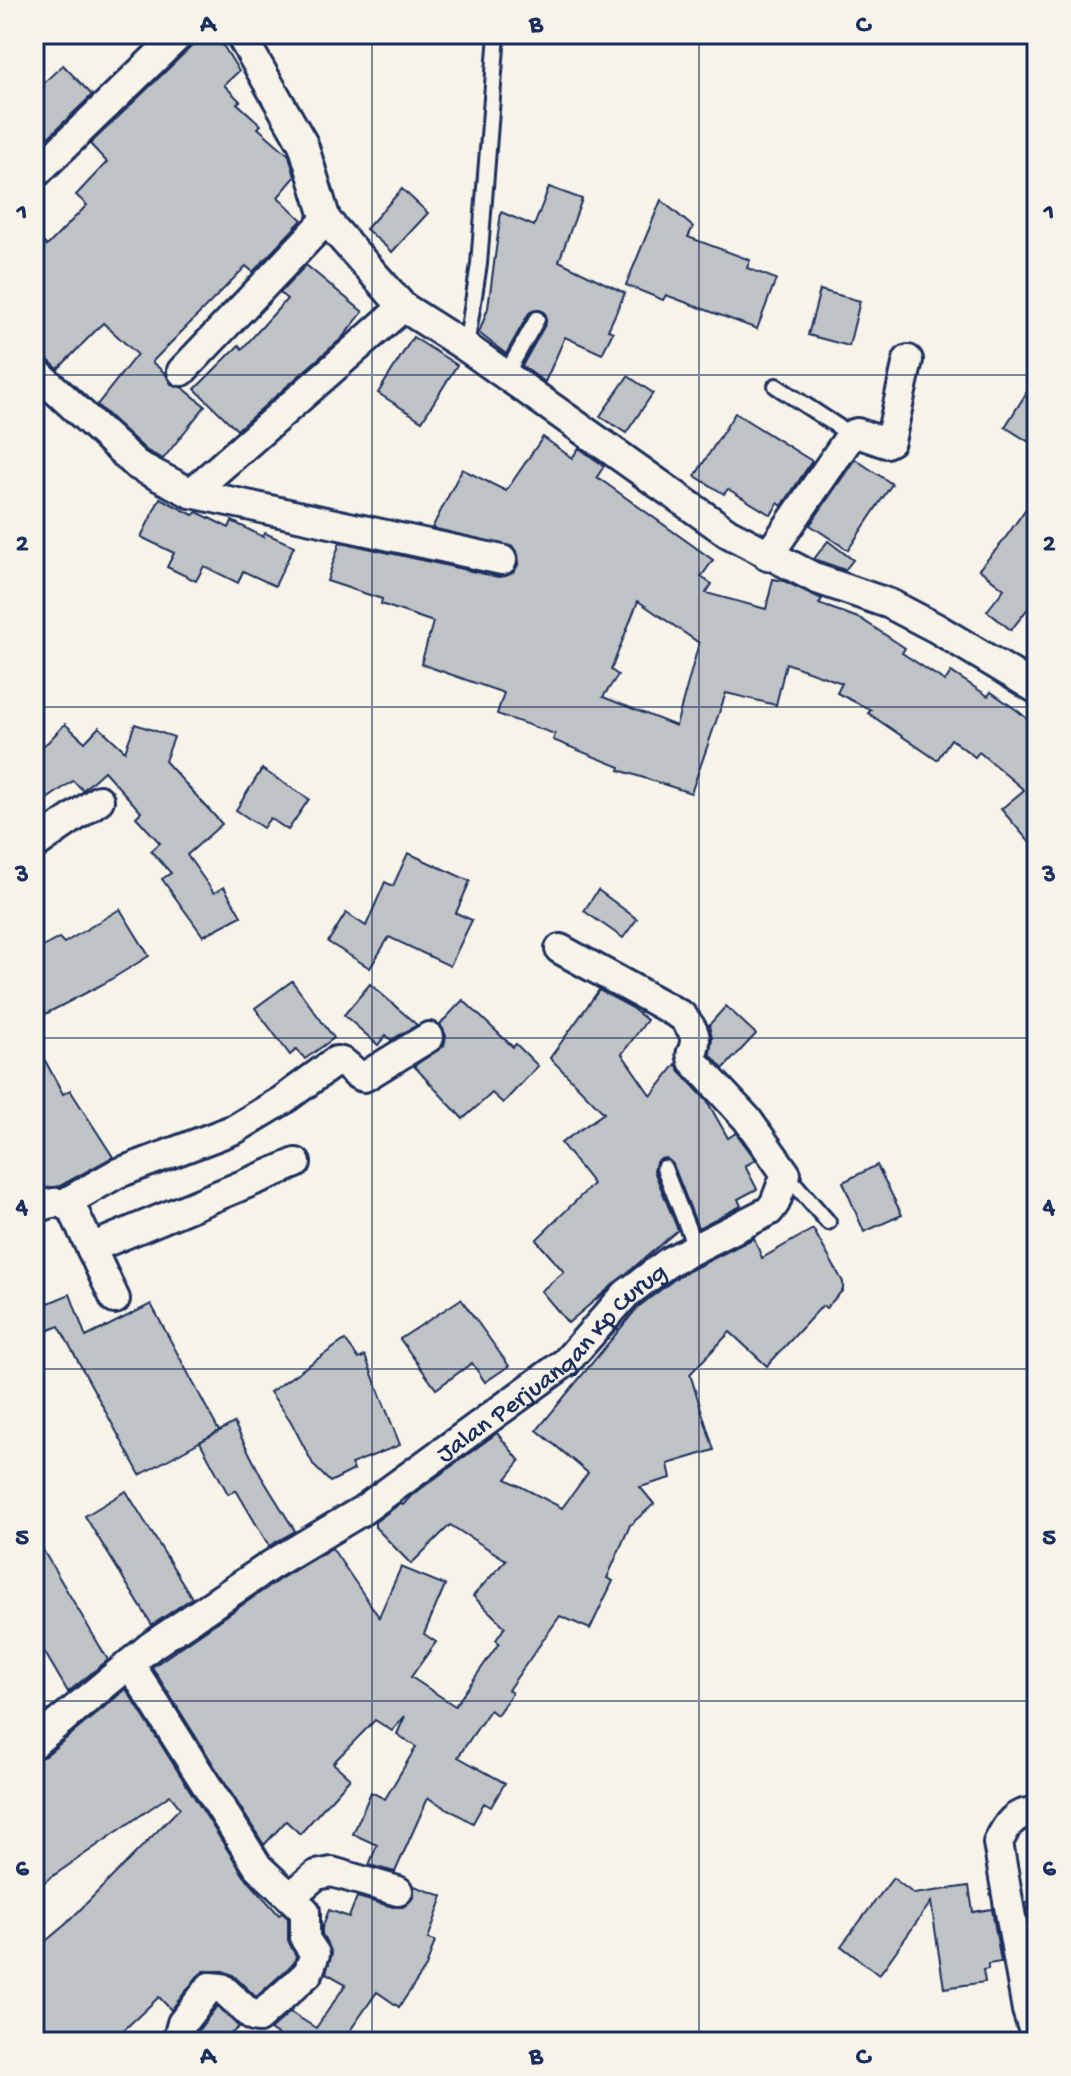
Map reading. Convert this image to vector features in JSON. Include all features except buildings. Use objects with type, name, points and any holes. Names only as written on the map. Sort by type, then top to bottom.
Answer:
[{"type":"street","points":[[34,175],[180,34]]},
{"type":"street","points":[[240,34],[303,144],[326,220],[403,307],[466,347],[728,533],[817,579],[890,604],[1037,689]]},
{"type":"street","points":[[182,371],[326,220]]},
{"type":"street","points":[[191,493],[403,307]]},
{"type":"street","points":[[768,556],[851,435],[857,433],[886,443],[890,441],[908,360]]},
{"type":"street","points":[[34,370],[137,465],[191,493],[502,560]]},
{"type":"street","points":[[34,845],[99,800]]},
{"type":"street","points":[[560,949],[682,1016],[694,1032],[693,1061],[747,1119],[786,1174]]},
{"type":"street","points":[[65,1203],[116,1174],[235,1129],[283,1100],[336,1061],[342,1061],[364,1077],[429,1037]]},
{"type":"street","points":[[91,1248],[296,1163]]},
{"type":"street","name":"Jalan Perjuangan Kp Curug","points":[[34,1743],[130,1664],[213,1603],[363,1510],[566,1362],[626,1294],[670,1261],[769,1211],[786,1174]]},
{"type":"street","points":[[34,1209],[54,1201],[65,1203],[73,1210],[115,1299]]},
{"type":"street","points":[[130,1664],[258,1867],[305,1911],[305,1939],[315,1954],[308,1973],[258,2018],[253,2017],[222,1988],[210,1987],[182,2023],[177,2042]]},
{"type":"street","points":[[1037,1812],[1025,1812],[1013,1817],[998,1843],[1027,2010],[1037,2041]]},
{"type":"street","points":[[291,1896],[316,1875],[332,1872],[398,1891]]},
{"type":"lane","points":[[466,347],[479,264],[497,34]]},
{"type":"lane","points":[[505,376],[537,319]]},
{"type":"lane","points":[[776,386],[851,435]]},
{"type":"lane","points":[[664,1168],[696,1249]]},
{"type":"lane","points":[[786,1174],[828,1222]]}]
